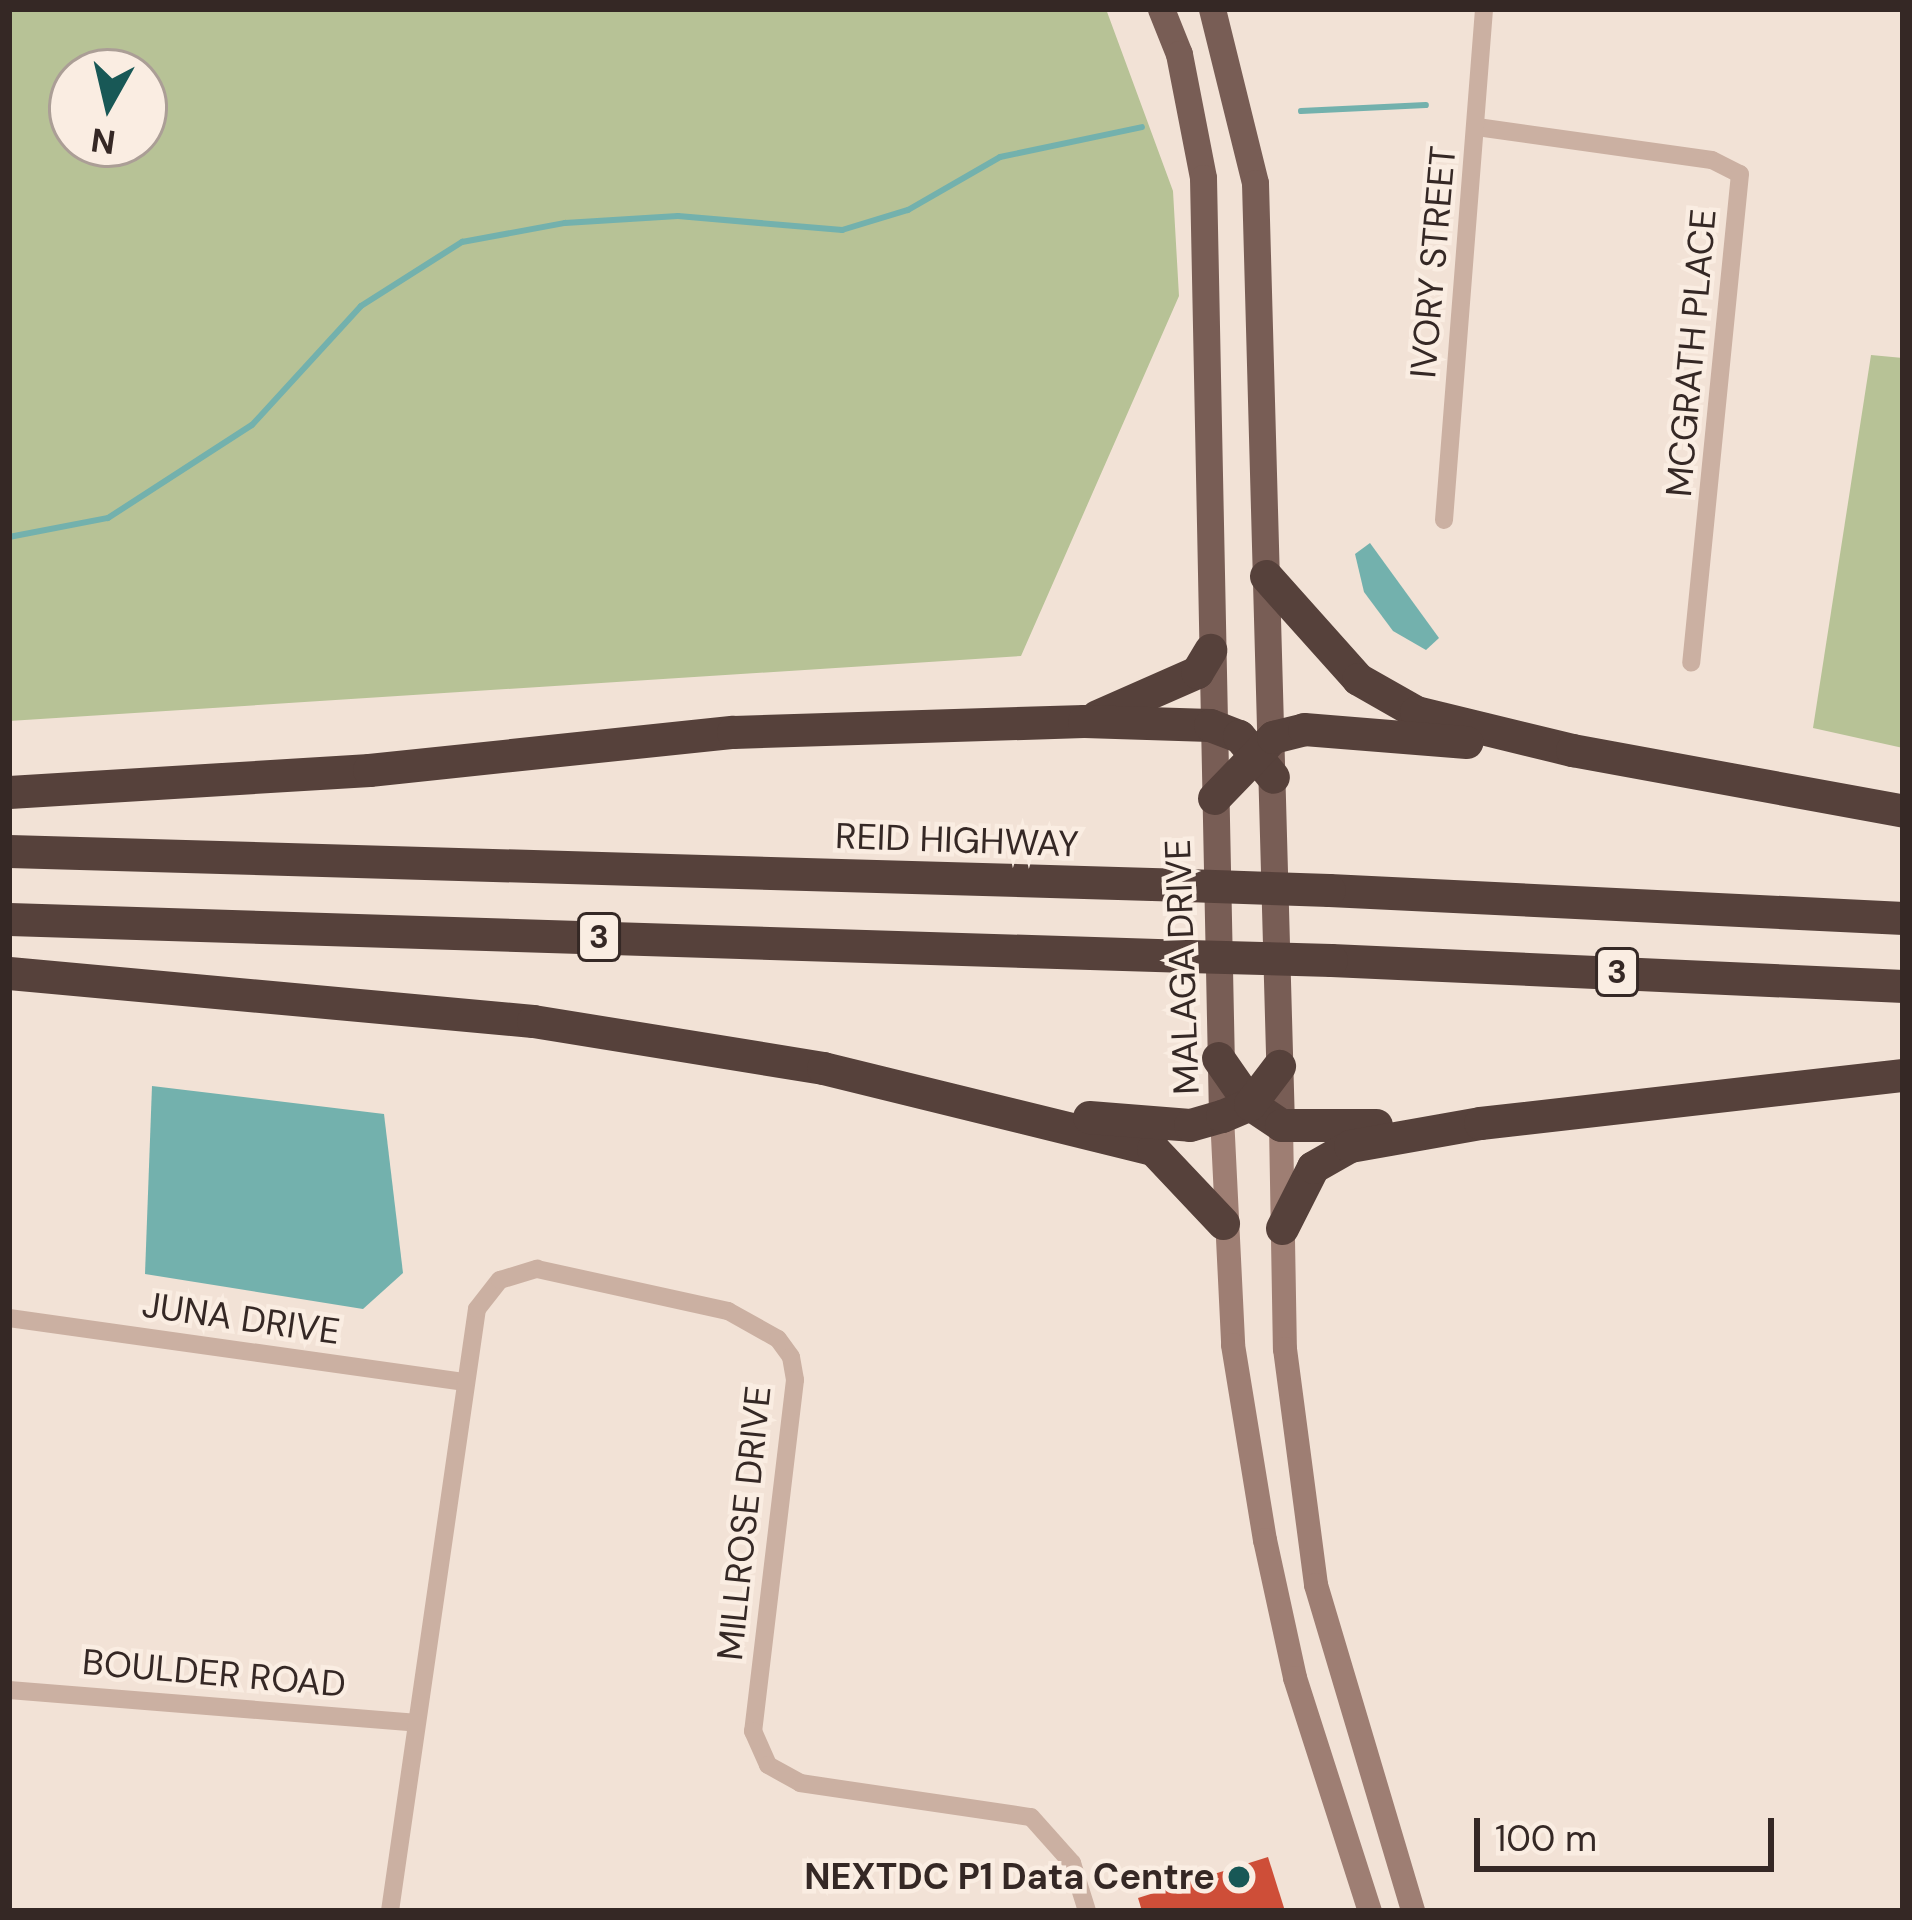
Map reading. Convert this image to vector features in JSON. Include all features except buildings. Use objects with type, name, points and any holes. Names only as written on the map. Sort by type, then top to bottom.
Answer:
[{"type":"highway","points":[[1266,576],[1358,679],[1416,712],[1572,751],[1903,811]]},
{"type":"highway","points":[[1084,721],[1197,672],[1210,650]]},
{"type":"highway","points":[[9,792],[369,770],[733,732],[1084,721],[1210,725],[1268,755]]},
{"type":"highway","points":[[1214,798],[1268,755],[1332,730],[1572,751]]},
{"type":"highway","name":"REID HIGHWAY","points":[[9,851],[1329,890],[1903,918]]},
{"type":"highway","name":"3","points":[[9,919],[1331,960],[1903,986]]},
{"type":"highway","points":[[9,973],[675,1040],[1016,1112],[1153,1149],[1223,1223]]},
{"type":"highway","points":[[1218,1058],[1236,1110]]},
{"type":"highway","points":[[1016,1112],[1190,1125],[1236,1110],[1279,1066]]},
{"type":"highway","points":[[1236,1110],[1281,1125],[1480,1123],[1903,1075]]},
{"type":"highway","points":[[1282,1228],[1325,1157],[1480,1123]]},
{"type":"main road","name":"MALAGA DRIVE","points":[[1161,9],[1183,72],[1202,178],[1218,1058]]},
{"type":"main road","points":[[1212,9],[1255,183],[1285,1349],[1316,1585],[1413,1911]]},
{"type":"main road","name":"MALAGA DRIVE","points":[[1236,1110],[1223,1223],[1233,1345],[1279,1610],[1370,1911]]},
{"type":"street","name":"IVORY STREET","points":[[1444,520],[1484,9]]},
{"type":"street","name":"MCGRATH PLACE","points":[[1477,127],[1712,160],[1740,174],[1691,663]]},
{"type":"street","name":"MILLROSE DRIVE","points":[[390,1911],[477,1309],[500,1280],[537,1269],[728,1311],[778,1339],[795,1380],[753,1731],[768,1765],[800,1783],[1031,1817],[1072,1863],[1087,1911]]},
{"type":"street","name":"JUNA DRIVE","points":[[9,1318],[464,1382]]},
{"type":"street","name":"BOULDER ROAD","points":[[9,1690],[415,1723]]},
{"type":"green space","points":[[9,9],[1106,9],[1173,191],[1179,296],[1021,656],[9,721]]},
{"type":"green space","points":[[1871,355],[1903,358],[1903,748],[1813,728]]},
{"type":"water","points":[[1370,543],[1439,638],[1426,650],[1393,631],[1364,592],[1355,554]]},
{"type":"water","points":[[152,1086],[384,1114],[403,1273],[363,1309],[145,1274]]},
{"type":"waterway","points":[[1301,111],[1426,105]]},
{"type":"waterway","points":[[9,537],[108,518],[252,425],[361,306],[462,242],[565,223],[678,216],[842,230],[908,210],[1000,157],[1142,127]]},
{"type":"place","name":"NEXTDC P1 Data Centre","points":[[1239,1877]]}]
